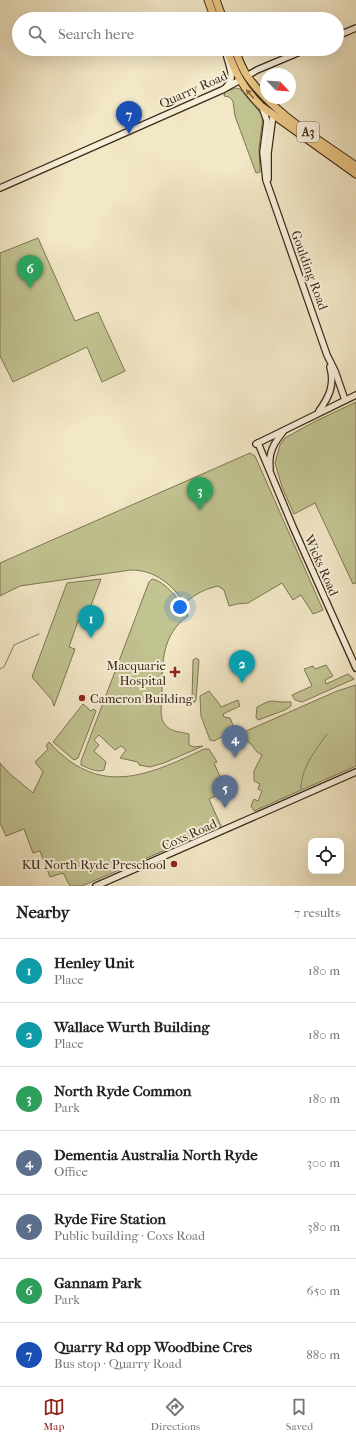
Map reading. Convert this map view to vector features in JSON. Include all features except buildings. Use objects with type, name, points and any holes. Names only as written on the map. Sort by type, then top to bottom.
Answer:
[{"type":"highway","points":[[208,0],[213,12]]},
{"type":"highway","points":[[216,0],[220,12]]},
{"type":"highway","name":"A3","points":[[229,56],[236,74],[250,94],[261,106],[356,174]]},
{"type":"highway","name":"A3","points":[[238,56],[247,76],[260,91]]},
{"type":"highway","name":"Quarry Road","points":[[240,80],[247,76]]},
{"type":"highway","points":[[268,104],[273,115]]},
{"type":"highway","name":"A3","points":[[273,104],[286,116],[356,166]]},
{"type":"main road","points":[[344,33],[356,28]]},
{"type":"main road","points":[[222,90],[228,86],[231,81],[227,56]]},
{"type":"main road","name":"Quarry Road","points":[[247,76],[257,70],[290,56]]},
{"type":"main road","name":"Quarry Road","points":[[0,188],[222,90],[240,80]]},
{"type":"main road","name":"Goulding Road","points":[[261,106],[266,119],[264,169],[270,193],[327,355],[331,372],[332,382],[330,393],[318,413]]},
{"type":"main road","name":"Goulding Road","points":[[266,142],[273,115]]},
{"type":"main road","name":"Goulding Road","points":[[327,355],[335,371],[343,400]]},
{"type":"main road","points":[[331,372],[343,400]]},
{"type":"main road","points":[[270,474],[269,464],[271,452],[274,444],[285,429],[356,395]]},
{"type":"main road","name":"Wicks Road","points":[[285,429],[256,444],[356,668]]},
{"type":"main road","name":"Coxs Road","points":[[96,886],[356,772]]},
{"type":"green space","points":[[236,88],[240,89],[263,116],[259,148],[260,172],[256,173],[235,116],[233,101],[229,97],[224,96],[225,92]]},
{"type":"green space","points":[[38,238],[75,321],[98,312],[125,371],[102,382],[87,347],[13,382],[0,356],[0,253]]},
{"type":"green space","points":[[356,402],[356,583],[353,584],[315,503],[294,514],[282,487],[275,463],[280,445],[285,438]]},
{"type":"green space","points":[[250,453],[255,456],[323,610],[313,614],[301,595],[293,600],[282,583],[248,603],[229,606],[224,590],[218,586],[200,592],[185,603],[162,579],[148,572],[131,570],[20,586],[0,596],[0,563]]},
{"type":"green space","points":[[101,579],[87,616],[78,621],[69,647],[75,649],[54,706],[52,700],[32,677],[67,583]]},
{"type":"green space","points":[[152,579],[157,580],[168,588],[183,606],[188,616],[179,623],[173,631],[165,650],[162,670],[162,719],[170,729],[189,734],[189,745],[194,747],[203,746],[164,763],[150,767],[139,765],[138,762],[120,758],[126,750],[121,746],[115,750],[99,735],[94,740],[99,745],[94,751],[106,762],[104,770],[92,770],[81,765],[81,761],[149,582]]},
{"type":"green space","points":[[196,658],[199,660],[196,700],[194,703],[192,700],[193,660]]},
{"type":"green space","points":[[326,665],[333,676],[325,680],[326,684],[348,674],[354,679],[302,702],[295,700],[292,695],[312,686],[304,669],[313,666],[315,669]]},
{"type":"green space","points":[[356,685],[356,766],[254,811],[251,806],[254,799],[258,801],[262,791],[258,789],[260,784],[254,781],[254,771],[262,755],[257,752],[250,743],[235,736],[337,691]]},
{"type":"green space","points":[[209,691],[221,707],[238,700],[240,706],[223,714],[224,717],[230,718],[235,730],[214,741],[210,740],[201,716],[200,696]]},
{"type":"green space","points":[[272,701],[291,702],[291,706],[285,710],[258,720],[256,717],[257,707]]},
{"type":"green space","points":[[83,704],[91,711],[94,709],[96,711],[78,758],[74,760],[53,742]]},
{"type":"green space","points":[[49,742],[68,759],[86,771],[105,776],[124,777],[163,767],[204,749],[209,749],[217,762],[214,763],[226,790],[228,789],[209,799],[221,826],[82,886],[70,886],[63,873],[50,877],[40,851],[33,853],[24,829],[6,836],[0,823],[0,763],[9,773],[33,793],[43,772],[35,762],[48,749],[46,746]]},
{"type":"waterway","points":[[0,669],[4,667],[14,645],[39,634]]},
{"type":"waterway","points":[[301,789],[303,774],[306,767],[327,734]]},
{"type":"place","name":"Quarry Rd opp Woodbine Cres","points":[[129,134]]},
{"type":"place","name":"Gannam Park","points":[[30,288]]},
{"type":"place","name":"North Ryde Common","points":[[200,510]]},
{"type":"place","name":"Henley Unit","points":[[91,638]]},
{"type":"place","name":"Macquarie Hospital","points":[[175,672]]},
{"type":"place","name":"Wallace Wurth Building","points":[[242,683]]},
{"type":"place","name":"Cameron Building","points":[[82,698]]},
{"type":"place","name":"Dementia Australia North Ryde","points":[[235,758]]},
{"type":"place","name":"Ryde Fire Station","points":[[225,808]]},
{"type":"place","name":"KU North Ryde Preschool","points":[[174,864]]}]
